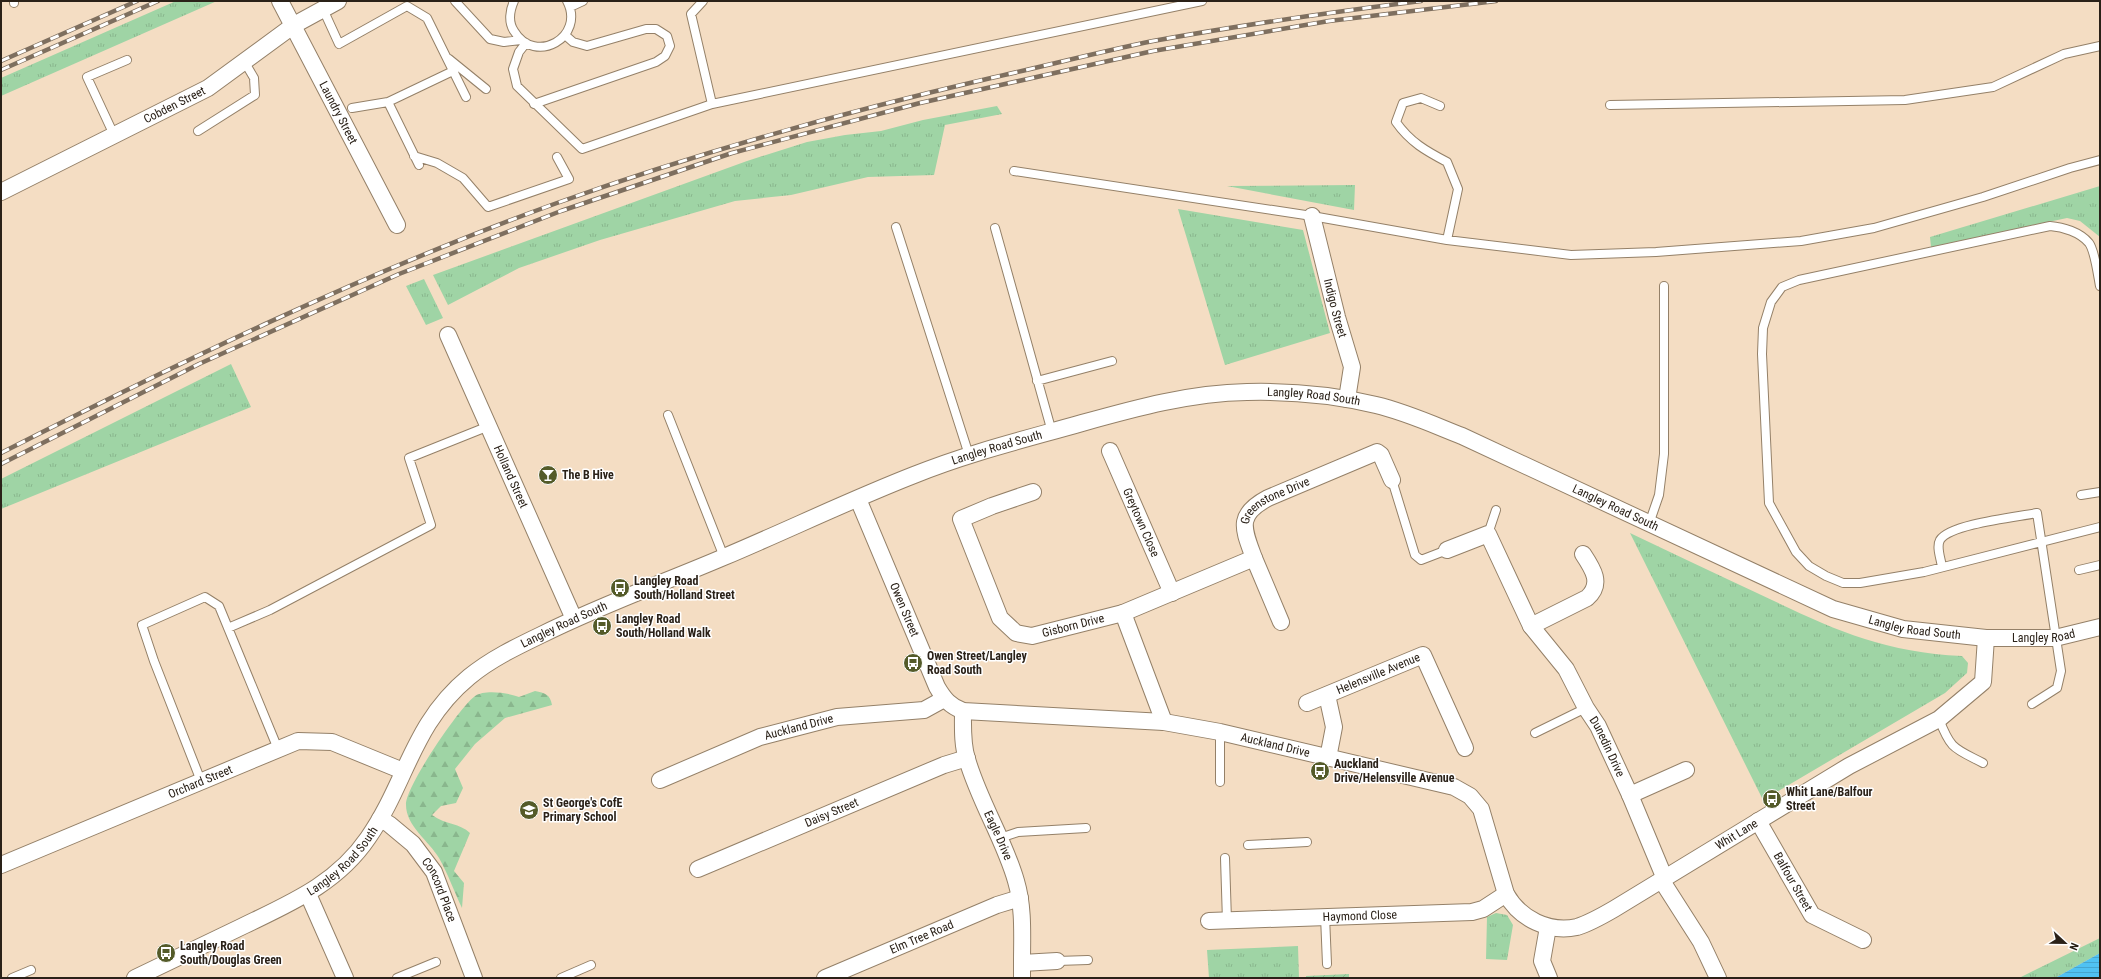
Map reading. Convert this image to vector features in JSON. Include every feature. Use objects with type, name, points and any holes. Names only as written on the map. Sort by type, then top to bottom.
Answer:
[{"type":"street","name":"Laundry Street","points":[[280,1],[294,25],[396,225]]},
{"type":"street","name":"Cobden Street","points":[[1,192],[208,88],[294,25],[338,1]]},
{"type":"street","name":"Indigo Street","points":[[1312,216],[1337,317],[1352,367],[1347,399]]},
{"type":"street","name":"Holland Street","points":[[448,335],[574,619]]},
{"type":"street","name":"Langley Road South","points":[[135,978],[308,894],[324,883],[354,856],[380,819],[418,739],[428,722],[445,700],[464,681],[486,664],[505,653],[574,619],[724,557],[915,474],[969,456],[1155,403],[1215,394],[1276,392],[1347,399],[1376,405],[1433,424],[1833,609],[1903,629],[1986,638]]},
{"type":"street","name":"Greytown Close","points":[[1110,451],[1172,593]]},
{"type":"street","name":"Greenstone Drive","points":[[1254,558],[1244,531],[1249,511],[1254,506],[1377,452],[1381,455],[1392,480]]},
{"type":"street","name":"Gisborn Drive","points":[[1033,492],[992,506],[961,519],[1000,618],[1016,633],[1032,636],[1123,613]]},
{"type":"street","name":"Owen Street","points":[[858,499],[937,687],[944,700]]},
{"type":"street","points":[[1448,550],[1488,534]]},
{"type":"street","name":"Dunedin Drive","points":[[1488,534],[1531,626],[1566,669],[1586,708],[1598,726],[1630,795],[1664,880],[1700,942],[1718,978]]},
{"type":"street","points":[[1531,626],[1594,593],[1596,574],[1583,554]]},
{"type":"street","points":[[1164,722],[1123,613],[1254,558],[1281,622]]},
{"type":"street","name":"Langley Road","points":[[1986,638],[2055,638],[2100,628]]},
{"type":"street","name":"Whit Lane","points":[[1548,927],[1568,928],[1590,922],[1664,880],[1849,766],[1938,719],[1983,682],[1986,638]]},
{"type":"street","name":"Helensville Avenue","points":[[1307,703],[1423,655],[1465,748]]},
{"type":"street","name":"Helensville Avenue","points":[[1327,695],[1334,727],[1328,758]]},
{"type":"street","points":[[944,700],[963,711]]},
{"type":"street","name":"Auckland Drive","points":[[660,780],[760,737],[836,717],[924,710],[944,700]]},
{"type":"street","name":"Auckland Drive","points":[[963,711],[1164,722],[1220,732],[1454,787],[1470,796],[1479,806],[1485,817],[1506,894],[1516,908],[1527,917],[1548,927]]},
{"type":"street","name":"Eagle Drive","points":[[963,711],[963,730],[967,758],[1016,880],[1020,898],[1022,928],[1022,971],[1057,961]]},
{"type":"street","name":"Orchard Street","points":[[1,865],[298,741],[332,742],[403,772]]},
{"type":"street","name":"Daisy Street","points":[[698,870],[937,768],[967,758]]},
{"type":"street","points":[[1630,795],[1686,770]]},
{"type":"street","name":"Concord Place","points":[[380,819],[389,824],[413,844],[434,872],[474,978]]},
{"type":"street","name":"Balfour Street","points":[[1758,821],[1812,915],[1863,940]]},
{"type":"street","points":[[308,894],[345,978]]},
{"type":"street","name":"Haymond Close","points":[[1209,921],[1472,912],[1483,910],[1506,894]]},
{"type":"street","name":"Elm Tree Road","points":[[824,978],[996,905],[1020,898]]},
{"type":"street","points":[[1548,927],[1542,961],[1550,978]]},
{"type":"lane","points":[[455,1],[490,39],[504,42],[524,42],[537,47],[548,46],[557,42],[565,35],[570,26],[568,4],[583,1]]},
{"type":"lane","points":[[514,1],[512,6],[512,28],[524,42]]},
{"type":"lane","points":[[702,1],[691,14],[712,104]]},
{"type":"lane","points":[[524,42],[515,61],[514,75],[517,86],[582,150],[712,104],[1184,3],[1202,1]]},
{"type":"lane","points":[[323,9],[339,44],[407,6],[427,18],[466,97]]},
{"type":"lane","points":[[534,104],[656,62],[665,56],[670,46],[667,36],[656,29],[646,29],[587,46],[572,42],[565,35]]},
{"type":"lane","points":[[1610,105],[1906,100],[1993,87],[2064,54],[2100,46]]},
{"type":"lane","points":[[446,57],[486,89]]},
{"type":"lane","points":[[114,135],[87,77],[127,60]]},
{"type":"lane","points":[[198,131],[255,95],[254,78],[244,61]]},
{"type":"lane","points":[[352,108],[388,102],[453,71]]},
{"type":"lane","points":[[1440,106],[1421,98],[1403,103],[1396,122],[1407,137],[1429,153],[1447,162],[1458,189],[1447,240]]},
{"type":"lane","points":[[388,102],[419,165]]},
{"type":"lane","points":[[414,156],[437,163],[463,178],[488,207],[569,179],[557,157]]},
{"type":"lane","points":[[1014,171],[1312,216],[1447,240],[1571,255],[1656,252],[1801,241],[1874,228],[1983,197],[2070,168],[2100,160]]},
{"type":"lane","points":[[2100,286],[2098,267],[2090,244],[2077,234],[2062,227],[2050,226],[1799,280],[1782,287],[1771,302],[1763,328],[1762,354],[1769,503],[1796,552],[1809,566],[1826,576],[1843,583],[1860,583],[1942,567],[2100,527]]},
{"type":"lane","points":[[896,227],[969,456]]},
{"type":"lane","points":[[995,228],[1052,432]]},
{"type":"lane","points":[[1649,524],[1659,495],[1664,454],[1664,286]]},
{"type":"lane","points":[[1037,381],[1112,361]]},
{"type":"lane","points":[[668,415],[724,557]]},
{"type":"lane","points":[[228,628],[270,610],[431,525],[408,458],[489,426]]},
{"type":"lane","points":[[1392,480],[1415,555],[1421,560],[1448,550]]},
{"type":"lane","points":[[2081,496],[2100,492]]},
{"type":"lane","points":[[1488,534],[1496,510]]},
{"type":"lane","points":[[1942,567],[1938,547],[1939,541],[1948,533],[1957,528],[2037,513],[2061,671],[2057,688],[2032,704]]},
{"type":"lane","points":[[2079,570],[2100,565]]},
{"type":"lane","points":[[201,781],[154,661],[142,625],[205,598],[219,606],[278,749]]},
{"type":"lane","points":[[1535,733],[1586,708]]},
{"type":"lane","points":[[1938,719],[1946,738],[1954,748],[1983,763]]},
{"type":"lane","points":[[1220,732],[1220,782]]},
{"type":"lane","points":[[1000,838],[1018,832],[1086,828]]},
{"type":"lane","points":[[1248,845],[1307,842]]},
{"type":"lane","points":[[1225,858],[1227,921]]},
{"type":"lane","points":[[1325,916],[1327,964]]},
{"type":"lane","points":[[1057,961],[1088,960]]},
{"type":"lane","points":[[397,978],[436,962]]},
{"type":"lane","points":[[561,978],[591,965]]},
{"type":"lane","points":[[12,978],[31,970]]},
{"type":"green space","points":[[176,1],[217,1],[1,96],[1,78]]},
{"type":"green space","points":[[997,106],[1002,114],[945,125],[934,175],[868,177],[791,195],[735,201],[600,240],[519,268],[448,305],[433,275],[747,161],[807,142],[845,135],[881,131],[923,120]]},
{"type":"green space","points":[[1355,185],[1354,210],[1227,186]]},
{"type":"green space","points":[[2100,186],[2100,237],[2080,221],[2067,218],[1931,247],[1930,237]]},
{"type":"green space","points":[[1178,209],[1303,230],[1330,333],[1225,365]]},
{"type":"green space","points":[[424,279],[443,318],[426,325],[406,286]]},
{"type":"green space","points":[[231,364],[251,407],[1,509],[1,479]]},
{"type":"green space","points":[[1630,533],[1808,617],[1855,636],[1905,649],[1932,654],[1962,656],[1968,663],[1967,673],[1945,693],[1763,800]]},
{"type":"green space","points":[[535,691],[542,692],[548,696],[552,705],[505,718],[475,744],[455,769],[463,788],[456,803],[441,806],[432,815],[442,821],[462,827],[470,833],[454,871],[464,883],[462,908],[439,858],[410,820],[406,805],[408,796],[414,782],[434,748],[467,703],[475,696],[491,692],[519,697]]},
{"type":"green space","points":[[1496,913],[1507,915],[1513,925],[1507,960],[1486,959],[1487,917]]},
{"type":"green space","points":[[2100,938],[2100,953],[2055,978],[2019,978]]},
{"type":"green space","points":[[1298,946],[1299,978],[1209,978],[1207,950]]},
{"type":"green space","points":[[1349,974],[1349,978],[1306,978],[1306,976]]},
{"type":"water","points":[[2100,953],[2100,978],[2055,978]]},
{"type":"railway","points":[[1,61],[137,1]]},
{"type":"railway","points":[[1,70],[158,1]]},
{"type":"railway","points":[[1,453],[137,385],[275,319],[345,288],[415,258],[557,203],[664,167],[827,119],[936,91],[1133,45],[1253,24],[1421,1]]},
{"type":"railway","points":[[1,464],[199,364],[399,274],[561,211],[732,153],[920,103],[1153,51],[1329,21],[1496,1]]},
{"type":"place","name":"The B Hive","points":[[548,475]]},
{"type":"place","name":"Langley Road South/Holland Street","points":[[620,588]]},
{"type":"place","name":"Langley Road South/Holland Walk","points":[[602,626]]},
{"type":"place","name":"Owen Street/Langley Road South","points":[[913,663]]},
{"type":"place","name":"Auckland Drive/Helensville Avenue","points":[[1320,771]]},
{"type":"place","name":"Whit Lane/Balfour Street","points":[[1772,799]]},
{"type":"place","name":"St George's CofE Primary School","points":[[529,810]]},
{"type":"place","name":"Langley Road South/Douglas Green","points":[[166,953]]}]
